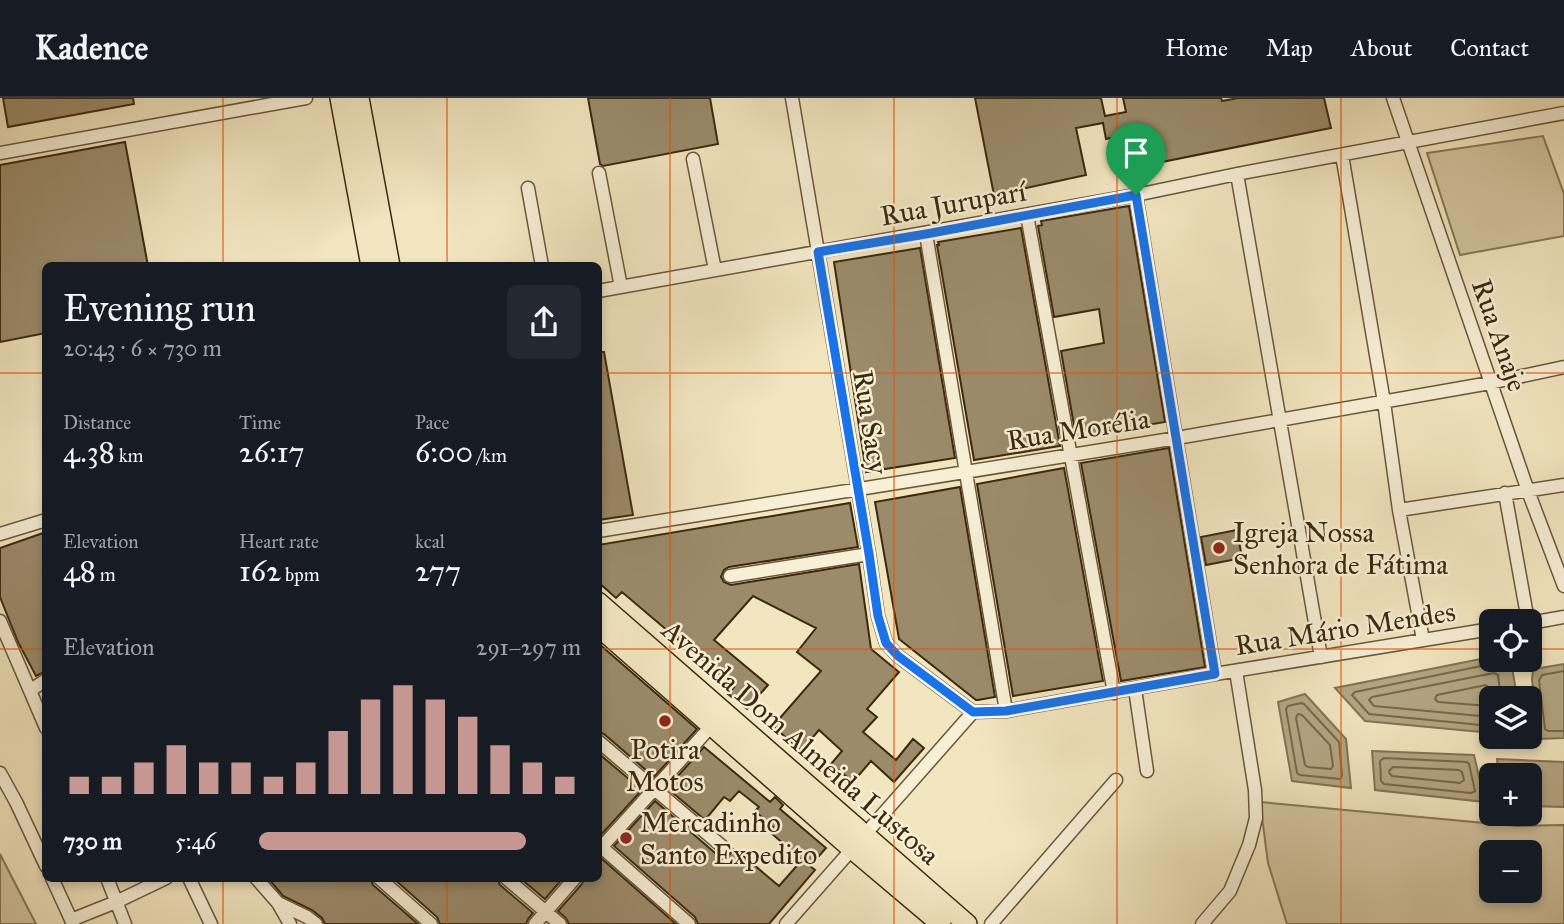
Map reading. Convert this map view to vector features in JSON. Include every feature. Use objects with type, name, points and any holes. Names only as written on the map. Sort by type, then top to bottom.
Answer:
[{"type":"main road","points":[[340,98],[370,262]]},
{"type":"main road","points":[[359,98],[389,262]]},
{"type":"main road","name":"Avenida Dom Almeida Lustosa","points":[[602,606],[717,719]]},
{"type":"main road","name":"Avenida Dom Almeida Lustosa","points":[[602,629],[717,719],[857,841],[941,924]]},
{"type":"main road","name":"Avenida Dom Almeida Lustosa","points":[[857,841],[967,924]]},
{"type":"street","points":[[0,153],[306,98]]},
{"type":"street","name":"Rua Sacy","points":[[792,98],[878,616],[886,643],[898,656],[973,712]]},
{"type":"street","name":"Rua Anaje","points":[[1393,98],[1490,383],[1564,586]]},
{"type":"street","name":"Rua Juruparí","points":[[602,290],[926,234],[1564,113]]},
{"type":"street","points":[[1342,155],[1384,401],[1399,510],[1423,640]]},
{"type":"street","points":[[693,159],[715,270]]},
{"type":"street","points":[[599,173],[621,287]]},
{"type":"street","points":[[1237,174],[1321,657]]},
{"type":"street","points":[[528,188],[541,262]]},
{"type":"street","points":[[1136,195],[1215,674]]},
{"type":"street","points":[[1027,215],[1114,693]]},
{"type":"street","points":[[926,234],[1006,711]]},
{"type":"street","name":"Rua Morélia","points":[[602,530],[1177,438],[1490,383],[1564,367]]},
{"type":"street","points":[[1399,510],[1564,485]]},
{"type":"street","points":[[1505,493],[1527,609]]},
{"type":"street","points":[[0,534],[42,521]]},
{"type":"street","points":[[730,576],[869,554]]},
{"type":"street","points":[[1542,620],[1564,617]]},
{"type":"street","points":[[0,621],[42,718]]},
{"type":"street","name":"Rua Mário Mendes","points":[[973,712],[1006,711],[1479,631]]},
{"type":"street","points":[[1202,924],[1230,891],[1249,845],[1256,818],[1255,790],[1236,671]]},
{"type":"street","points":[[31,690],[42,683]]},
{"type":"street","points":[[1135,689],[1147,771]]},
{"type":"street","points":[[786,924],[973,712]]},
{"type":"street","points":[[602,846],[717,719]]},
{"type":"street","points":[[602,744],[724,848]]},
{"type":"street","points":[[0,773],[42,857]]},
{"type":"street","points":[[991,924],[1116,780]]},
{"type":"street","points":[[602,850],[689,924]]},
{"type":"street","points":[[53,882],[72,922],[158,882]]},
{"type":"street","points":[[108,882],[125,924]]},
{"type":"street","points":[[191,882],[211,924]]},
{"type":"street","points":[[260,882],[278,903],[289,924]]},
{"type":"street","points":[[384,882],[431,924]]},
{"type":"street","points":[[511,882],[560,924]]},
{"type":"street","points":[[535,924],[571,882]]},
{"type":"street","points":[[278,903],[316,924]]},
{"type":"shaded area","points":[[1543,136],[1564,194],[1564,236],[1460,255],[1427,153]]},
{"type":"shaded area","points":[[1260,802],[1479,822],[1479,826],[1564,825],[1564,924],[1287,924],[1268,863]]},
{"type":"shaded area","points":[[0,854],[36,924],[0,924]]},
{"type":"water","points":[[1479,659],[1479,672],[1513,672],[1515,686],[1479,686],[1479,732],[1365,721],[1335,688]]},
{"type":"water","points":[[1564,664],[1564,738],[1542,739],[1542,686],[1533,686],[1532,680],[1533,672],[1542,672],[1542,668]]},
{"type":"water","points":[[1305,694],[1346,739],[1351,788],[1292,781],[1278,702]]},
{"type":"water","points":[[1372,751],[1474,755],[1479,776],[1479,801],[1375,790]]},
{"type":"water","points":[[1497,759],[1564,762],[1564,807],[1542,806],[1542,763],[1498,763]]},
{"type":"building","points":[[3,98],[133,98],[134,104],[8,127]]},
{"type":"building","points":[[588,98],[710,98],[718,144],[603,166],[600,164]]},
{"type":"building","points":[[975,98],[1101,98],[1105,116],[1126,112],[1123,98],[1221,98],[1222,101],[1238,98],[1324,98],[1331,128],[1137,167],[1130,134],[1106,139],[1103,123],[1076,128],[1086,175],[994,195]]},
{"type":"building","points":[[125,142],[147,262],[42,262],[42,334],[0,342],[0,165]]},
{"type":"building","points":[[1129,206],[1165,422],[1076,437],[1061,351],[1104,343],[1099,309],[1054,317],[1038,226],[1042,225],[1041,221]]},
{"type":"building","points":[[1021,228],[1060,446],[974,460],[937,245],[938,242]]},
{"type":"building","points":[[920,248],[955,458],[866,472],[834,262]]},
{"type":"building","points":[[602,352],[604,352],[633,515],[602,519]]},
{"type":"building","points":[[1169,448],[1205,667],[1121,681],[1081,463]]},
{"type":"building","points":[[1064,468],[1103,681],[1013,696],[977,484]]},
{"type":"building","points":[[960,487],[995,697],[978,700],[899,639],[875,502]]},
{"type":"building","points":[[850,503],[858,547],[729,567],[721,577],[731,585],[859,564],[871,649],[899,672],[867,709],[877,717],[863,732],[896,760],[913,739],[924,748],[894,782],[871,761],[853,782],[831,764],[842,751],[819,730],[801,751],[773,726],[821,671],[797,652],[816,628],[753,596],[714,640],[768,685],[747,709],[728,694],[734,687],[622,592],[616,598],[602,586],[602,544]]},
{"type":"building","name":"Igreja Nossa Senhora de Fátima","points":[[1237,530],[1242,558],[1206,565],[1201,537]]},
{"type":"building","points":[[42,533],[42,673],[36,676],[18,642],[0,597],[0,548]]},
{"type":"building","points":[[602,646],[697,729],[654,777],[604,734]]},
{"type":"building","points":[[704,747],[770,802],[775,797],[783,805],[780,809],[826,848],[810,866],[815,870],[769,924],[698,924],[695,917],[614,846],[655,801],[722,859],[733,849],[779,886],[802,860],[770,832],[773,827],[755,811],[759,807],[739,791],[730,801],[724,797],[705,820],[667,788]]},
{"type":"building","points":[[602,756],[642,790],[602,834]]},
{"type":"building","points":[[602,859],[676,924],[569,924],[558,911],[582,884],[602,882]]},
{"type":"building","points":[[271,882],[372,882],[418,924],[325,924],[312,910],[283,896]]},
{"type":"building","points":[[398,882],[499,882],[533,913],[526,924],[440,924],[437,917]]},
{"type":"building","points":[[525,882],[560,882],[545,899]]},
{"type":"place","name":"Igreja Nossa Senhora de Fátima","points":[[1219,548]]},
{"type":"place","name":"Potira Motos","points":[[665,721]]},
{"type":"place","name":"Mercadinho Santo Expedito","points":[[626,838]]},
{"type":"route","points":[[1136,195],[1215,674],[1006,711],[973,712],[898,656],[886,643],[878,616],[818,252],[1136,195]]}]
